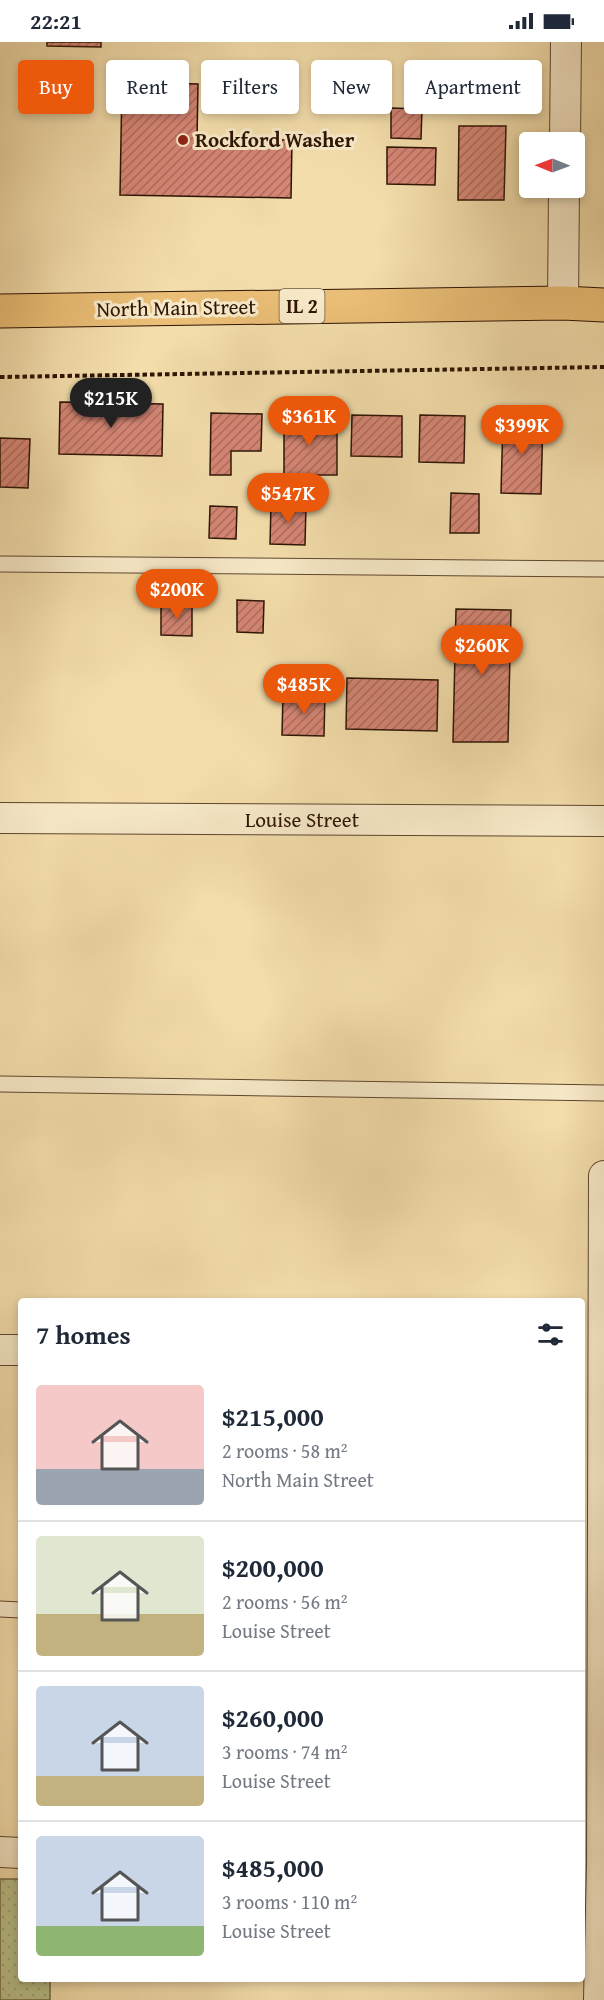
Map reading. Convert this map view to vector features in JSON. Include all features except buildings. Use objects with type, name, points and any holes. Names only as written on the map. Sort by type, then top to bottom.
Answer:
[{"type":"main road","name":"North Main Street","points":[[0,311],[563,303],[604,305]]},
{"type":"street","points":[[565,132],[566,42]]},
{"type":"street","points":[[563,303],[564,198]]},
{"type":"street","name":"Louise Street","points":[[0,818],[604,821]]},
{"type":"street","points":[[599,2000],[596,1862],[599,1614],[596,1353],[604,1176]]},
{"type":"street","points":[[0,1350],[18,1350]]},
{"type":"street","points":[[0,1852],[18,1853]]},
{"type":"lane","points":[[0,564],[604,569]]},
{"type":"lane","points":[[0,1084],[604,1093]]},
{"type":"lane","points":[[0,1609],[18,1610]]},
{"type":"path","points":[[0,377],[604,367]]},
{"type":"green space","points":[[0,1879],[18,1879],[18,1982],[50,1982],[50,2000],[0,2000]]},
{"type":"place","name":"Rockford Washer","points":[[183,140]]}]
